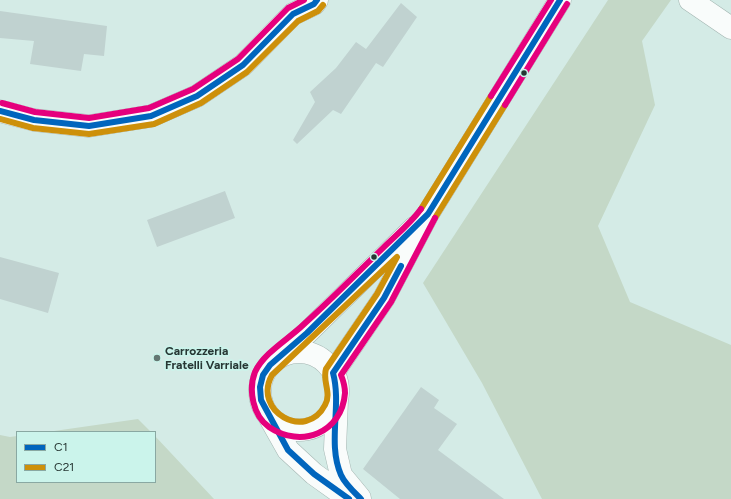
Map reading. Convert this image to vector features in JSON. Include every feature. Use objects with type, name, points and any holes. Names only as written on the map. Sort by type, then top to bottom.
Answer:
[{"type":"street","points":[[0,111],[34,120],[89,126],[151,116],[197,96],[243,64],[294,7],[314,4],[317,0]]},
{"type":"street","points":[[333,373],[384,298],[428,214],[560,0]]},
{"type":"street","points":[[690,0],[731,28]]},
{"type":"street","points":[[349,499],[314,474],[288,450],[266,412],[261,400],[260,388],[266,370],[428,214]]},
{"type":"street","points":[[279,357],[291,352],[304,352],[316,355],[326,362],[333,373],[338,384],[335,448],[342,475],[361,499]]},
{"type":"street","points":[[266,412],[275,422],[287,428],[300,430],[313,427],[324,420],[333,410],[337,397]]},
{"type":"green space","points":[[608,0],[671,0],[642,41],[655,105],[598,226],[630,302],[731,345],[731,499],[542,499],[482,383],[423,283]]},
{"type":"green space","points":[[138,419],[150,431],[54,431]]},
{"type":"green space","points":[[0,435],[10,437],[16,436],[16,483],[156,483],[156,437],[214,499],[0,499]]},
{"type":"building","points":[[401,3],[417,17],[383,67],[376,63],[341,114],[333,110],[297,144],[293,140],[315,102],[310,92],[336,68],[356,42],[366,49]]},
{"type":"building","points":[[0,11],[107,26],[104,56],[84,54],[81,71],[30,64],[34,41],[0,38]]},
{"type":"building","points":[[225,191],[235,218],[157,247],[147,220]]},
{"type":"building","points":[[0,257],[59,273],[48,313],[0,299]]},
{"type":"building","points":[[421,387],[439,400],[434,408],[457,424],[438,450],[504,499],[400,499],[363,469]]},
{"type":"transit line","points":[[2,103],[35,112],[89,118],[149,108],[193,89],[238,59],[288,8],[304,0]]},
{"type":"transit line","name":"C1","points":[[0,111],[34,120],[89,126],[151,116],[197,96],[243,65],[293,14],[314,4],[317,0]]},
{"type":"transit line","points":[[491,96],[551,0]]},
{"type":"transit line","name":"C1","points":[[349,499],[314,474],[288,450],[261,400],[260,387],[263,375],[270,365],[307,333],[428,214],[560,0]]},
{"type":"transit line","points":[[505,105],[567,4]]},
{"type":"transit line","name":"C21","points":[[0,119],[33,128],[89,134],[154,124],[201,103],[247,72],[298,21],[318,11],[323,5]]},
{"type":"transit line","name":"C21","points":[[421,209],[491,96]]},
{"type":"transit line","name":"C21","points":[[435,218],[505,105]]},
{"type":"transit line","points":[[421,209],[408,225],[302,326],[270,353],[259,365],[253,379],[253,402],[259,416],[269,427],[294,437],[306,436],[318,433],[328,427],[336,418],[342,407],[345,393],[341,375],[391,302],[435,218]]},
{"type":"transit line","name":"C21","points":[[397,257],[377,294],[326,369],[325,378],[328,396],[325,405],[316,416],[306,421],[295,421],[284,417],[275,410],[269,400],[268,388],[272,375],[397,257]]},
{"type":"transit line","name":"C1","points":[[361,499],[345,482],[337,463],[335,450],[336,398],[333,373],[384,298],[401,266]]},
{"type":"place","name":"Carrozzeria Fratelli Varriale","points":[[157,358]]}]
